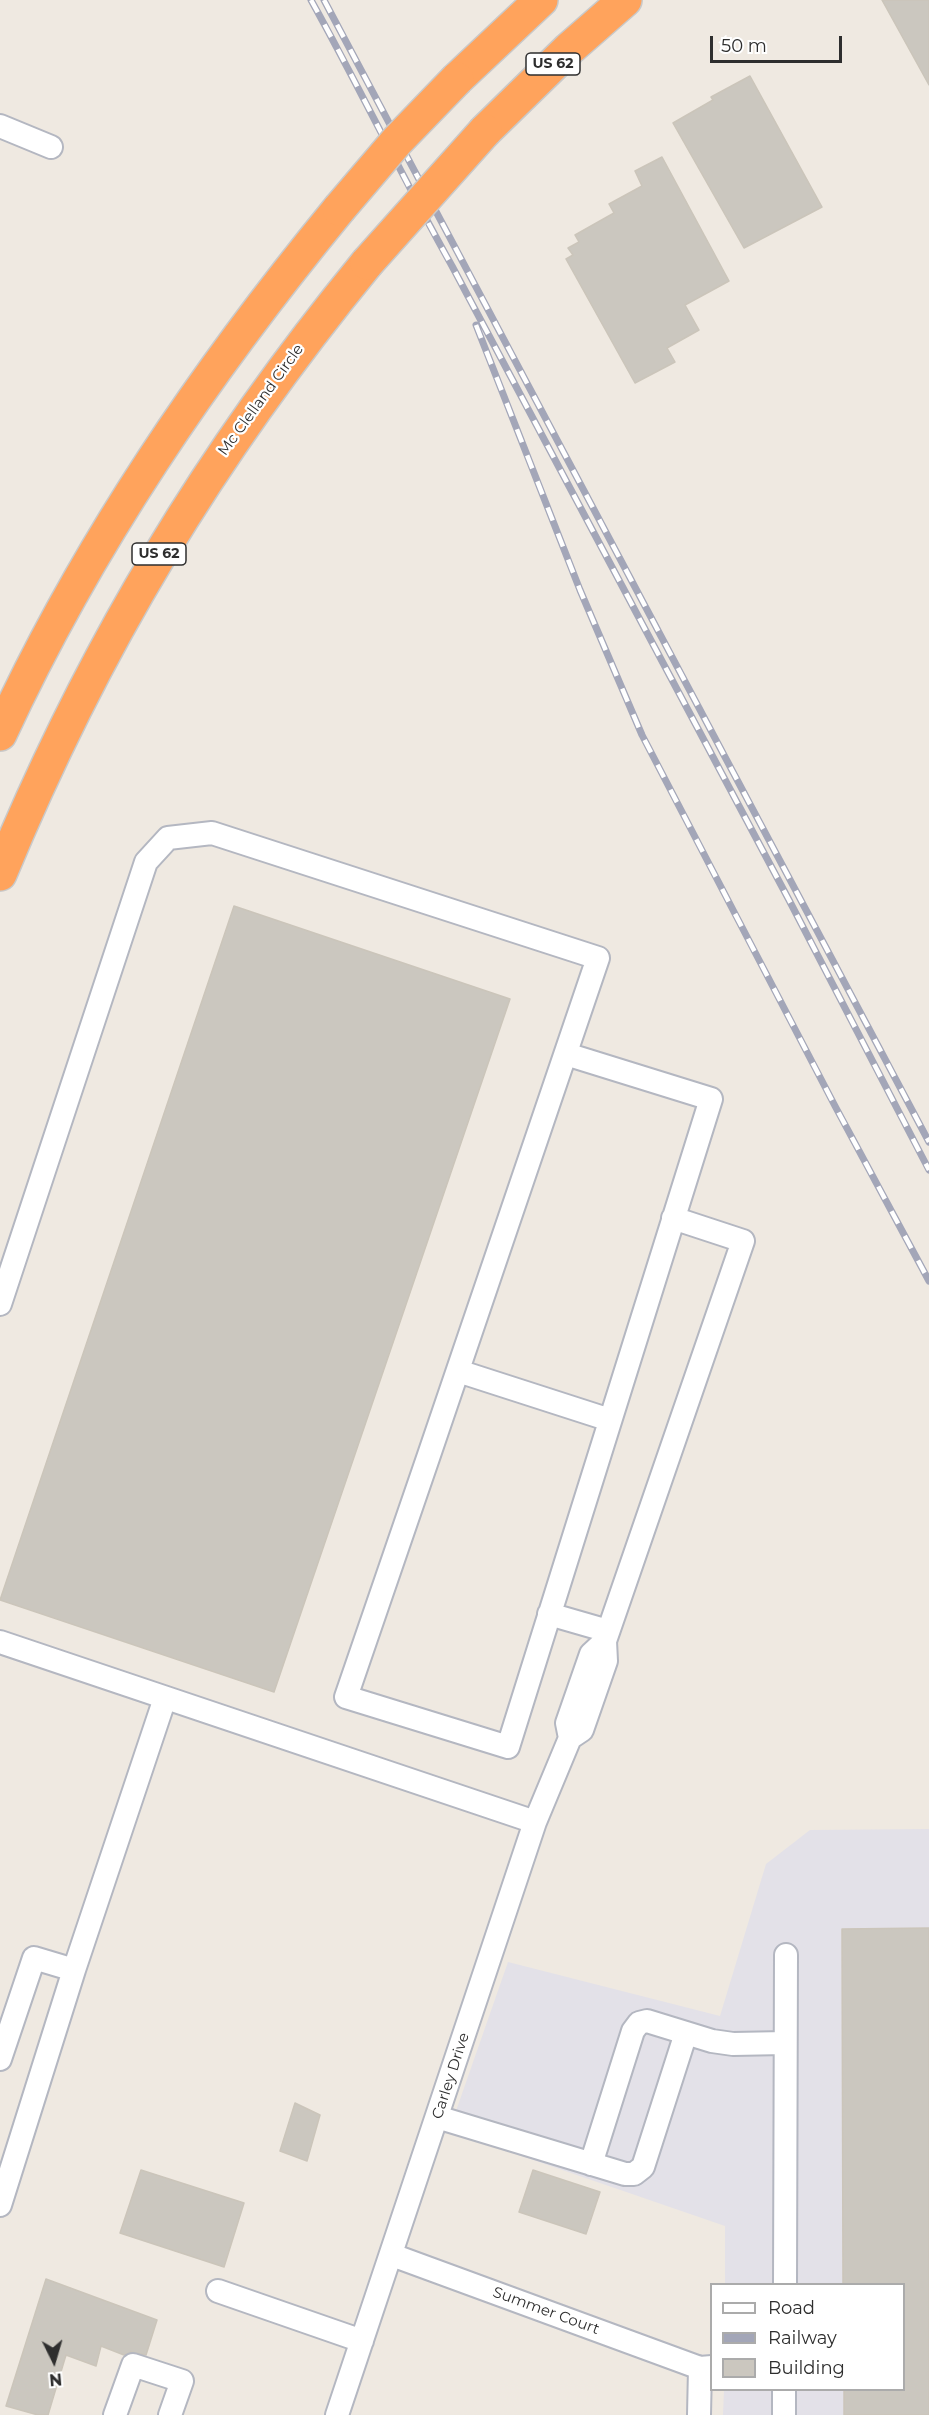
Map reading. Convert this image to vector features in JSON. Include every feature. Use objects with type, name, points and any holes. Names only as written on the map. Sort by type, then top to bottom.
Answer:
[{"type":"highway","points":[[0,734],[70,597],[142,473],[239,333],[397,141],[457,79],[541,0]]},
{"type":"highway","name":"Mc Clelland Circle","points":[[0,874],[66,724],[97,663],[184,511],[268,388],[367,263],[485,131],[569,49],[625,0]]},
{"type":"street","points":[[0,126],[51,147]]},
{"type":"street","points":[[0,1304],[146,862],[168,838],[212,833],[598,958],[346,1697],[508,1747],[711,1099],[566,1054]]},
{"type":"street","name":"Carley Drive","points":[[336,2415],[392,2255],[535,1822],[570,1738],[582,1730],[606,1661],[606,1636],[743,1241],[674,1218]]},
{"type":"street","points":[[458,1371],[610,1420]]},
{"type":"street","points":[[549,1614],[606,1636]]},
{"type":"street","points":[[0,1642],[535,1822]]},
{"type":"street","points":[[0,2205],[4,2176],[165,1698]]},
{"type":"street","points":[[785,2283],[786,1955]]},
{"type":"street","points":[[0,2059],[34,1958],[74,1970]]},
{"type":"street","points":[[591,2164],[633,2031],[639,2023],[647,2021],[732,2044],[785,2043]]},
{"type":"street","points":[[437,2117],[625,2174],[634,2174],[643,2167],[686,2033]]},
{"type":"street","name":"Summer Court","points":[[392,2255],[706,2368]]},
{"type":"street","points":[[218,2291],[362,2341]]},
{"type":"street","points":[[115,2415],[134,2365],[182,2381],[170,2415]]},
{"type":"street","points":[[699,2415],[706,2368]]},
{"type":"street","points":[[784,2391],[784,2415]]},
{"type":"shaded area","points":[[929,1829],[929,2415],[723,2415],[724,2391],[905,2391],[905,2283],[725,2283],[725,2226],[449,2131],[508,1962],[720,2016],[766,1864],[810,1830]]},
{"type":"building","points":[[882,0],[929,0],[929,85]]},
{"type":"building","points":[[750,76],[822,207],[744,248],[673,123],[713,100],[711,97]]},
{"type":"building","points":[[662,157],[729,281],[685,305],[699,330],[667,348],[675,362],[635,383],[566,259],[573,255],[568,248],[579,242],[575,235],[614,213],[609,204],[642,186],[635,171]]},
{"type":"building","points":[[234,906],[510,999],[274,1692],[0,1600]]},
{"type":"building","points":[[929,1928],[929,2415],[844,2415],[844,2391],[905,2391],[905,2283],[843,2283],[842,1929]]},
{"type":"building","points":[[295,2103],[320,2115],[307,2161],[280,2151]]},
{"type":"building","points":[[141,2170],[244,2203],[224,2267],[120,2233]]},
{"type":"building","points":[[533,2170],[600,2192],[586,2234],[519,2212]]},
{"type":"building","points":[[46,2279],[157,2320],[146,2355],[131,2352],[124,2355],[101,2346],[96,2366],[66,2355],[48,2415],[38,2415],[6,2406]]},
{"type":"railway","points":[[311,0],[789,900],[929,1170]]},
{"type":"railway","points":[[324,0],[929,1142]]},
{"type":"railway","points":[[476,325],[580,590],[642,735],[929,1281]]}]
